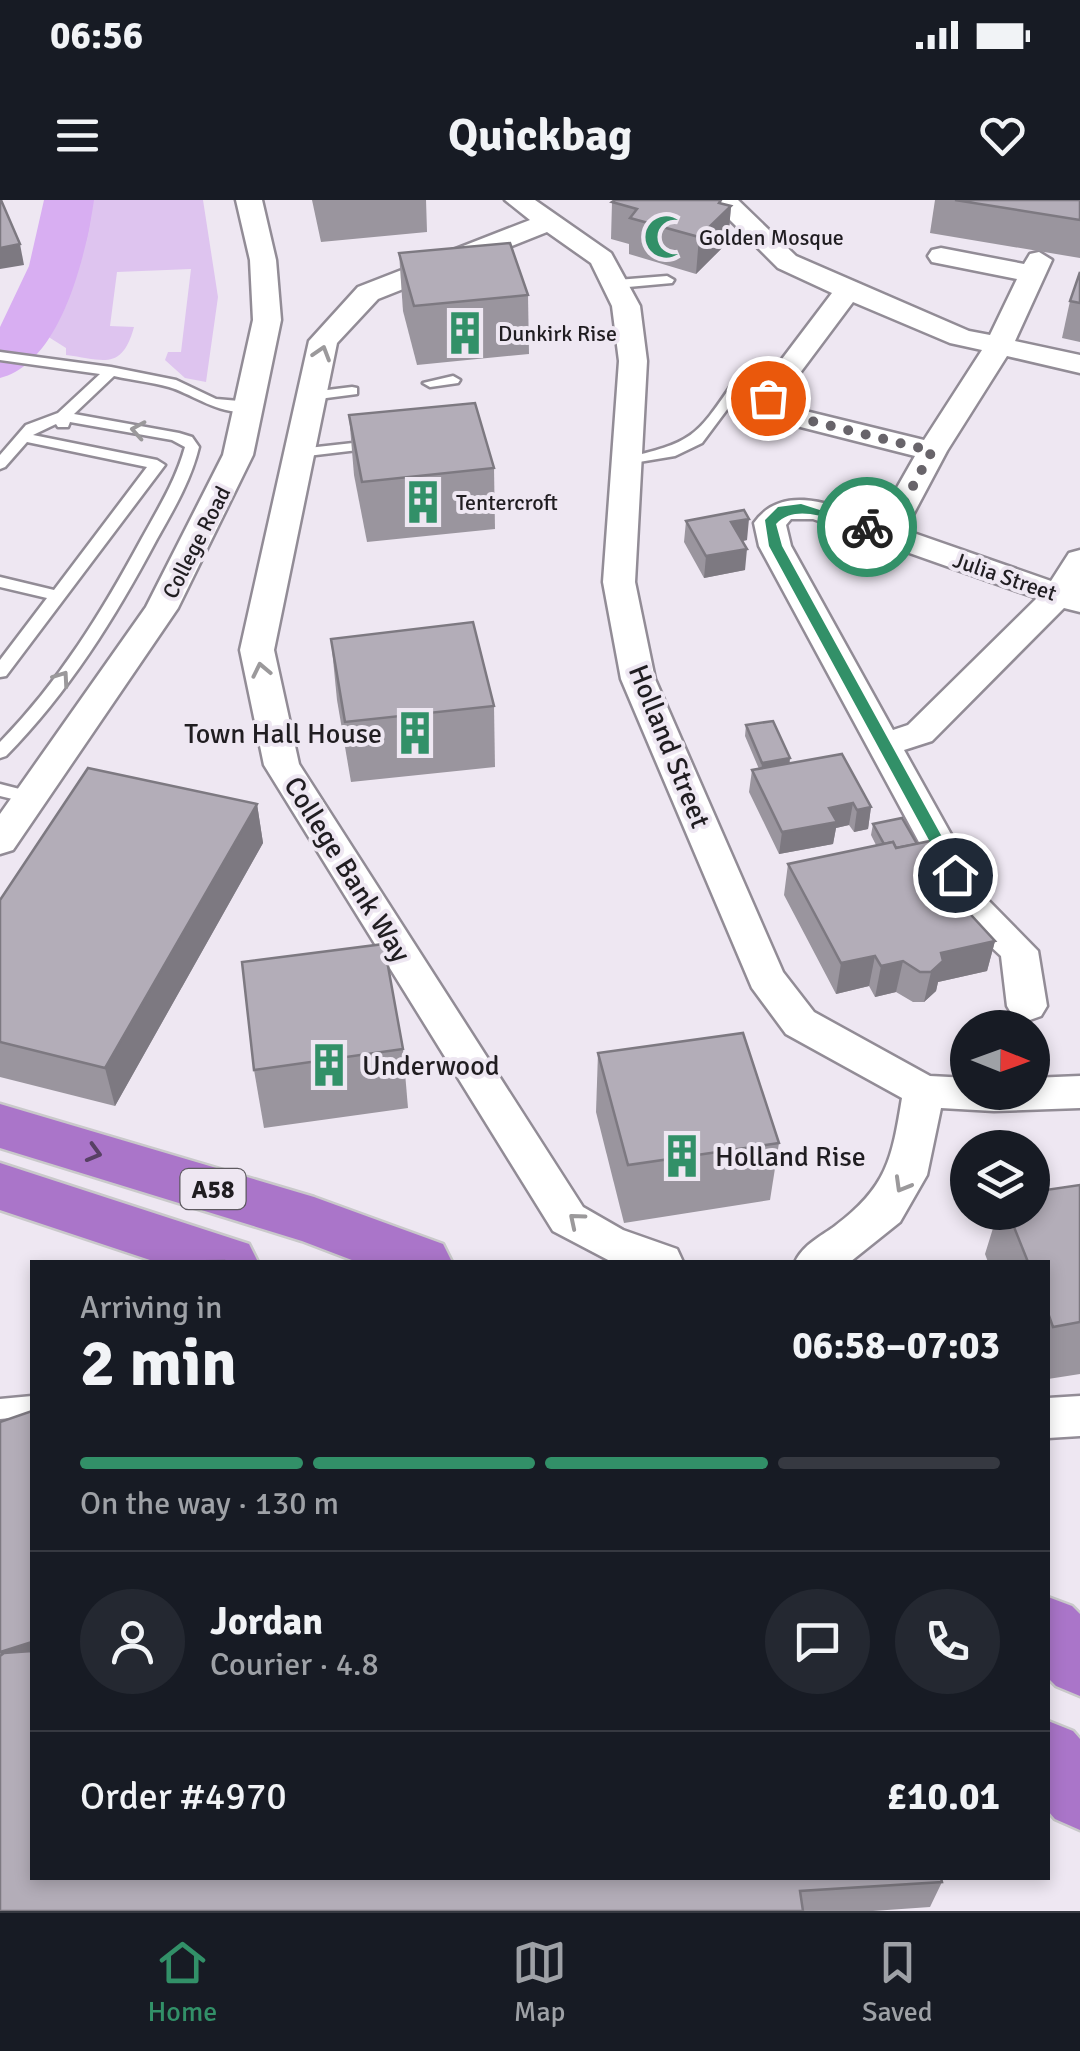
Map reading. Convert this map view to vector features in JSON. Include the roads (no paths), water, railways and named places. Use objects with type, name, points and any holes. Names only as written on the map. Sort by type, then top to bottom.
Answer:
[{"type":"highway","name":"A58","points":[[0,1126],[314,1221],[417,1260]]},
{"type":"highway","name":"A58","points":[[11,1193],[222,1260]]},
{"type":"highway","points":[[1050,1628],[1080,1640]]},
{"type":"highway","points":[[1050,1629],[1080,1663]]},
{"type":"highway","points":[[1050,1758],[1080,1794]]},
{"type":"street","name":"College Road","points":[[0,840],[15,794],[162,608],[194,552],[238,455],[267,320],[264,260],[248,200]]},
{"type":"street","name":"Holland Street","points":[[518,200],[602,259],[626,306],[633,361],[619,582],[638,679],[766,978],[800,1023],[923,1091],[994,1095],[1080,1092]]},
{"type":"street","points":[[723,200],[786,262],[960,337],[1080,364]]},
{"type":"street","name":"College Bank Way","points":[[549,222],[368,293],[323,341],[257,650],[282,765],[568,1218],[608,1243],[656,1260]]},
{"type":"street","points":[[887,534],[932,451],[999,346],[1036,267],[941,256]]},
{"type":"street","points":[[848,290],[771,392],[769,403],[783,414],[932,451]]},
{"type":"street","name":"Julia Street","points":[[885,744],[771,534],[770,523],[776,513],[791,508],[816,510],[1069,599]]},
{"type":"street","points":[[1027,1006],[1020,952],[973,908],[885,744],[920,733],[1069,599],[1080,560]]},
{"type":"street","points":[[820,1260],[870,1226],[903,1189],[914,1162],[923,1091]]},
{"type":"street","points":[[1050,1418],[1080,1416]]},
{"type":"lane","points":[[617,284],[667,280]]},
{"type":"lane","points":[[0,356],[176,384],[213,403],[251,406]]},
{"type":"lane","points":[[0,464],[22,437],[49,434],[63,424],[64,416],[110,371]]},
{"type":"lane","points":[[430,383],[452,380]]},
{"type":"lane","points":[[626,462],[690,448],[742,380]]},
{"type":"lane","points":[[311,396],[352,392]]},
{"type":"lane","points":[[0,752],[29,725],[114,604],[190,460],[192,448],[187,440],[64,416]]},
{"type":"lane","points":[[0,672],[157,464],[22,437]]},
{"type":"lane","points":[[299,453],[353,447]]},
{"type":"lane","points":[[0,582],[58,596]]},
{"type":"lane","points":[[0,1409],[30,1406]]},
{"type":"waterway","points":[[0,362],[28,326],[48,287],[69,200]]},
{"type":"place","name":"Golden Mosque","points":[[666,237]]},
{"type":"place","name":"Dunkirk Rise","points":[[465,333]]},
{"type":"place","name":"Tentercroft","points":[[423,502]]},
{"type":"place","name":"Town Hall House","points":[[415,733]]},
{"type":"place","name":"Underwood","points":[[329,1065]]},
{"type":"place","name":"Holland Rise","points":[[682,1156]]}]
